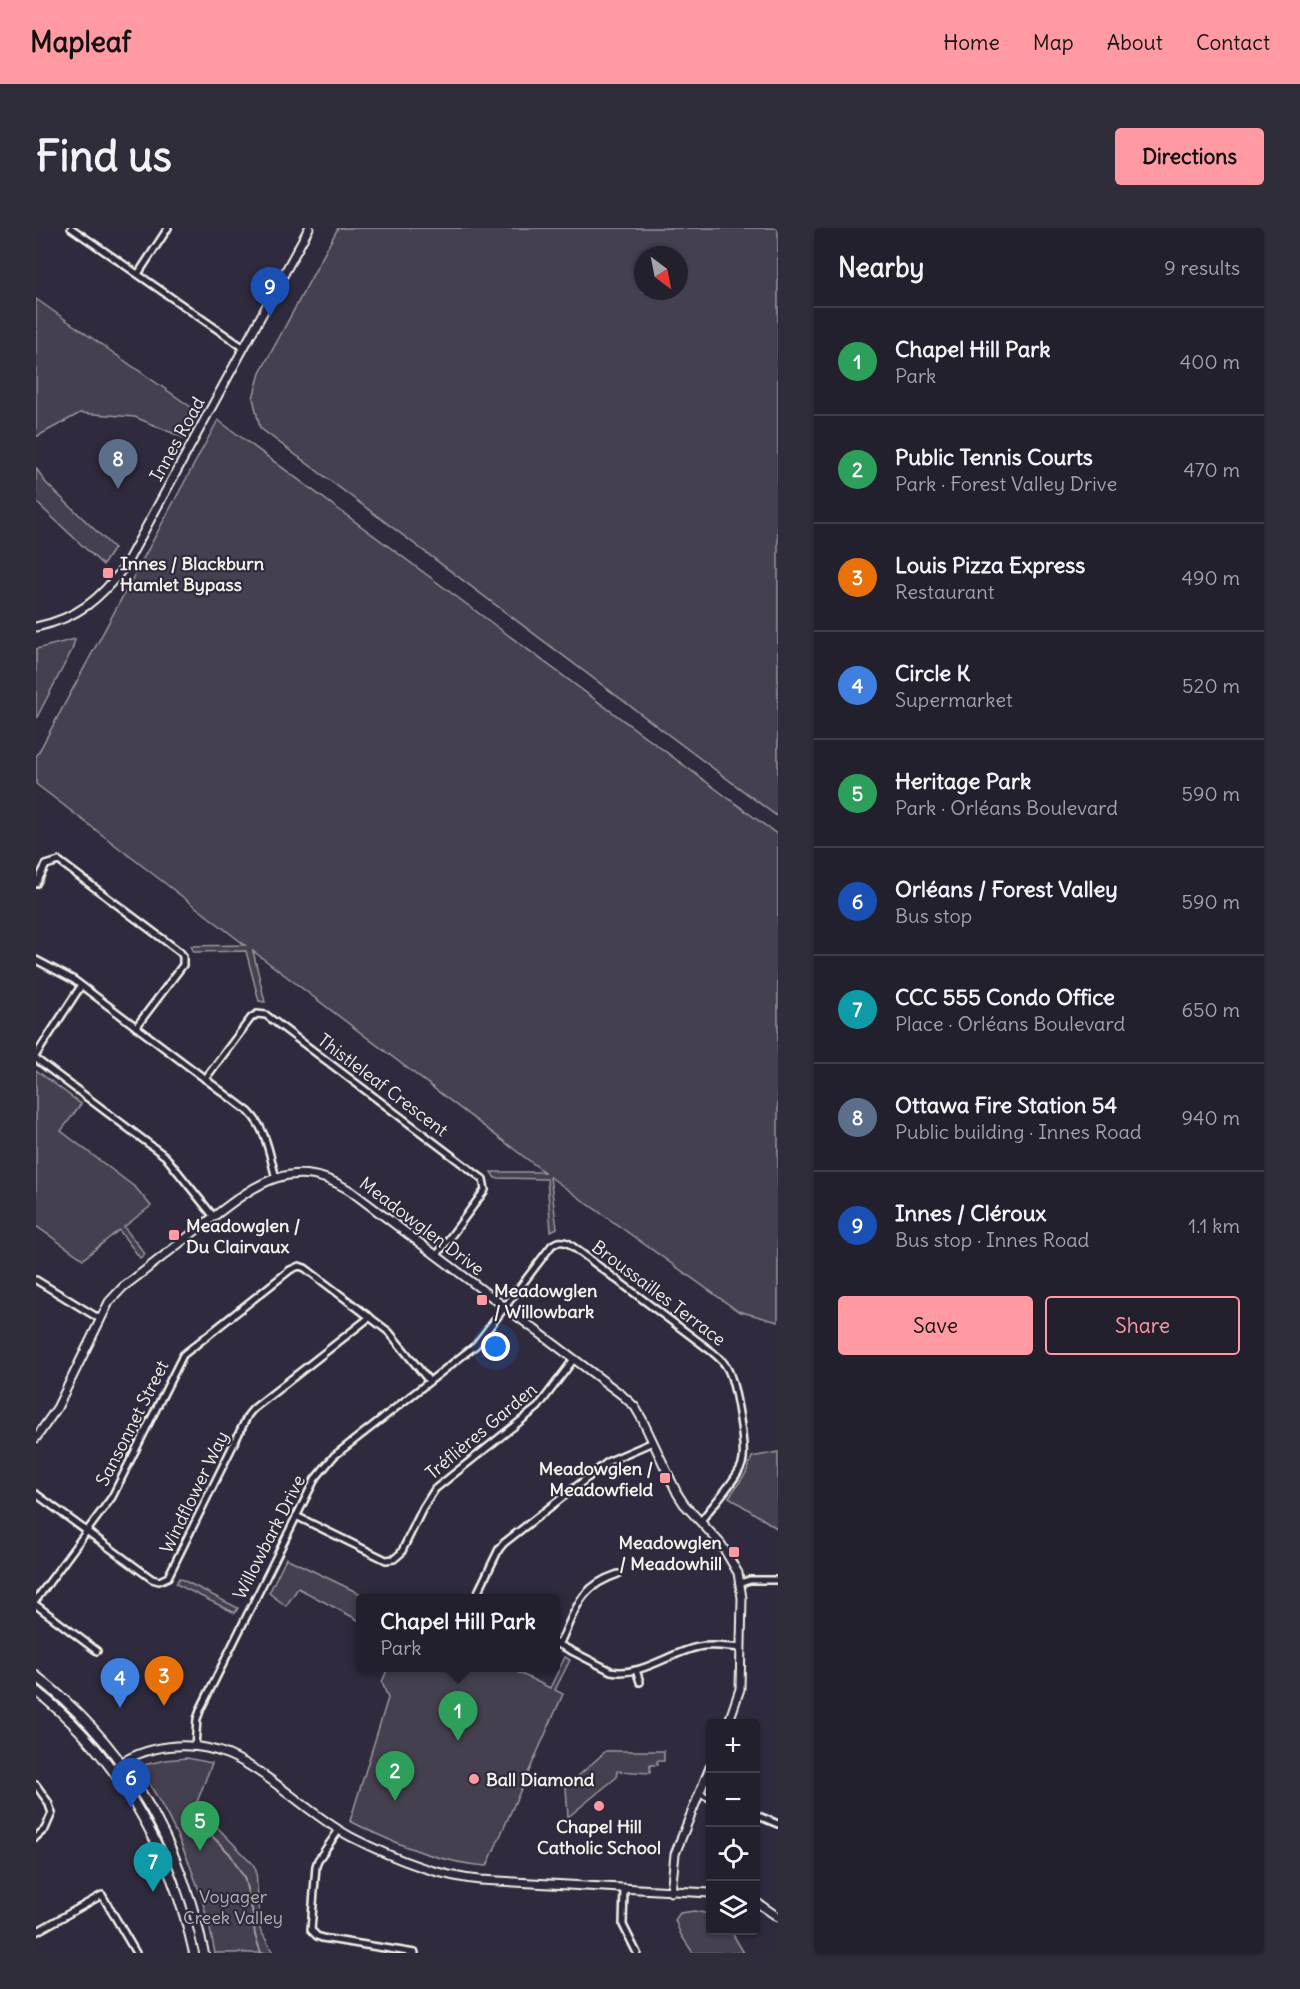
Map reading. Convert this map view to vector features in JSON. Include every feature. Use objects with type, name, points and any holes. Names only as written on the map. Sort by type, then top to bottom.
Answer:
[{"type":"main road","points":[[36,1676],[85,1720],[121,1762],[151,1809],[173,1852],[192,1904],[204,1953]]},
{"type":"main road","points":[[36,1691],[83,1734],[112,1769],[143,1818],[160,1852],[183,1911],[194,1953]]},
{"type":"street","points":[[71,228],[244,348]]},
{"type":"street","points":[[138,274],[168,228]]},
{"type":"street","name":"Innes Road","points":[[36,627],[70,617],[89,606],[110,586],[125,566],[309,228]]},
{"type":"street","points":[[36,884],[46,865],[59,861],[183,956],[183,965],[136,1027]]},
{"type":"street","points":[[36,960],[81,986],[249,1112],[260,1125],[266,1139],[276,1178]]},
{"type":"street","points":[[81,986],[36,1057],[165,1156],[214,1216]]},
{"type":"street","name":"Thistleleaf Crescent","points":[[205,1079],[251,1018],[257,1014],[266,1015],[483,1179],[485,1190],[437,1255]]},
{"type":"street","name":"Meadowglen Drive","points":[[36,1438],[57,1408],[100,1319],[109,1302],[118,1292],[255,1186],[276,1178],[300,1175],[316,1176],[337,1183],[437,1255],[630,1402],[642,1419],[677,1493],[734,1563],[742,1598],[741,1648],[739,1696],[730,1719]]},
{"type":"street","name":"Broussailles Terrace","points":[[505,1307],[552,1245],[562,1241],[568,1243],[723,1361],[731,1375],[744,1457],[741,1468],[700,1521]]},
{"type":"street","name":"Sansonnet Street","points":[[36,1600],[112,1497],[183,1355],[290,1270],[299,1266],[305,1268],[370,1317],[396,1338],[429,1381]]},
{"type":"street","points":[[36,1280],[100,1319]]},
{"type":"street","name":"Willowbark Drive","points":[[195,1747],[197,1719],[201,1707],[315,1479],[334,1456],[476,1345],[505,1307]]},
{"type":"street","name":"Windflower Way","points":[[36,1494],[152,1579],[159,1581],[168,1577],[253,1408],[370,1317]]},
{"type":"street","name":"Tréflières Garden","points":[[296,1516],[386,1560],[394,1559],[401,1553],[435,1488],[538,1407],[574,1359]]},
{"type":"street","points":[[478,1594],[504,1543],[609,1461],[653,1442]]},
{"type":"street","points":[[560,1639],[586,1591],[601,1580],[618,1574]]},
{"type":"street","points":[[740,1583],[760,1579],[778,1580]]},
{"type":"street","points":[[36,1605],[98,1651]]},
{"type":"street","points":[[560,1646],[611,1671],[627,1672],[695,1647],[741,1648]]},
{"type":"street","points":[[636,1670],[640,1682]]},
{"type":"street","points":[[112,1769],[121,1762],[159,1748],[185,1745],[217,1751],[240,1761],[339,1830],[402,1860],[467,1879],[706,1893]]},
{"type":"street","points":[[671,1892],[675,1854],[709,1773]]},
{"type":"street","points":[[36,1785],[48,1802],[52,1813],[45,1829],[36,1837]]},
{"type":"street","points":[[700,1794],[706,1796]]},
{"type":"street","points":[[760,1817],[778,1824]]},
{"type":"street","points":[[339,1830],[316,1866],[311,1930],[316,1936],[322,1938],[415,1953]]},
{"type":"street","points":[[624,1889],[623,1925],[638,1953]]},
{"type":"street","points":[[36,1932],[102,1894],[136,1953]]},
{"type":"street","points":[[760,1905],[778,1917]]},
{"type":"green space","points":[[338,228],[778,228],[778,817],[260,428],[253,398],[260,373]]},
{"type":"green space","points":[[36,299],[198,412],[184,438],[135,417],[80,413],[36,437]]},
{"type":"green space","points":[[218,420],[778,835],[778,1322],[738,1311],[550,1177],[557,1228],[551,1231],[547,1179],[495,1178],[491,1172],[544,1172],[253,951],[265,1002],[259,1001],[246,951],[194,952],[191,946],[245,945],[36,784],[36,757]]},
{"type":"green space","points":[[36,468],[46,483],[114,548],[103,565],[36,502]]},
{"type":"green space","points":[[75,639],[72,650],[36,719],[36,649]]},
{"type":"green space","points":[[36,1070],[81,1104],[61,1131],[136,1188],[151,1206],[124,1227],[145,1254],[140,1258],[119,1230],[83,1259],[36,1226]]},
{"type":"green space","points":[[778,1452],[778,1529],[729,1497],[746,1473],[752,1457]]},
{"type":"green space","points":[[286,1558],[361,1594],[356,1594],[356,1619],[298,1588],[286,1606],[269,1593]]},
{"type":"green space","points":[[179,1578],[238,1608],[235,1613],[176,1584]]},
{"type":"green space","points":[[565,1657],[570,1660],[555,1690],[563,1694],[487,1866],[452,1861],[417,1851],[350,1821],[388,1698],[382,1682],[386,1672],[517,1672],[550,1688],[558,1672],[560,1672]]},
{"type":"green space","points":[[606,1751],[664,1751],[664,1761],[657,1761],[657,1765],[650,1765],[650,1773],[617,1771],[617,1777],[568,1817],[566,1787]]},
{"type":"green space","name":"Voyager Creek Valley","points":[[187,1758],[212,1763],[197,1802],[210,1836],[215,1825],[253,1864],[256,1870],[260,1929],[273,1953],[215,1953],[204,1905],[187,1859],[167,1815],[142,1772],[144,1765]]},
{"type":"green space","points":[[694,1911],[706,1913],[706,1935],[733,1935],[744,1953],[693,1953],[681,1935],[675,1920],[680,1913]]},
{"type":"waterway","points":[[212,1815],[210,1823],[212,1836],[230,1854],[244,1877],[252,1909],[255,1935],[261,1953]]},
{"type":"place","name":"Innes / Cléroux","points":[[270,317]]},
{"type":"place","name":"Ottawa Fire Station 54","points":[[118,489]]},
{"type":"place","name":"Innes / Blackburn Hamlet Bypass","points":[[108,573]]},
{"type":"place","name":"Meadowglen / Du Clairvaux","points":[[174,1235]]},
{"type":"place","name":"Meadowglen / Willowbark","points":[[482,1300]]},
{"type":"place","name":"Meadowglen / Meadowfield","points":[[665,1478]]},
{"type":"place","name":"Meadowglen / Meadowhill","points":[[734,1552]]},
{"type":"place","name":"Louis Pizza Express","points":[[164,1706]]},
{"type":"place","name":"Circle K","points":[[120,1708]]},
{"type":"place","name":"Chapel Hill Park","points":[[458,1741]]},
{"type":"place","name":"Ball Diamond","points":[[474,1779]]},
{"type":"place","name":"Public Tennis Courts","points":[[395,1801]]},
{"type":"place","name":"Chapel Hill Catholic School","points":[[599,1806]]},
{"type":"place","name":"Orléans / Forest Valley","points":[[131,1808]]},
{"type":"place","name":"Heritage Park","points":[[200,1851]]},
{"type":"place","name":"CCC 555 Condo Office","points":[[153,1892]]}]
